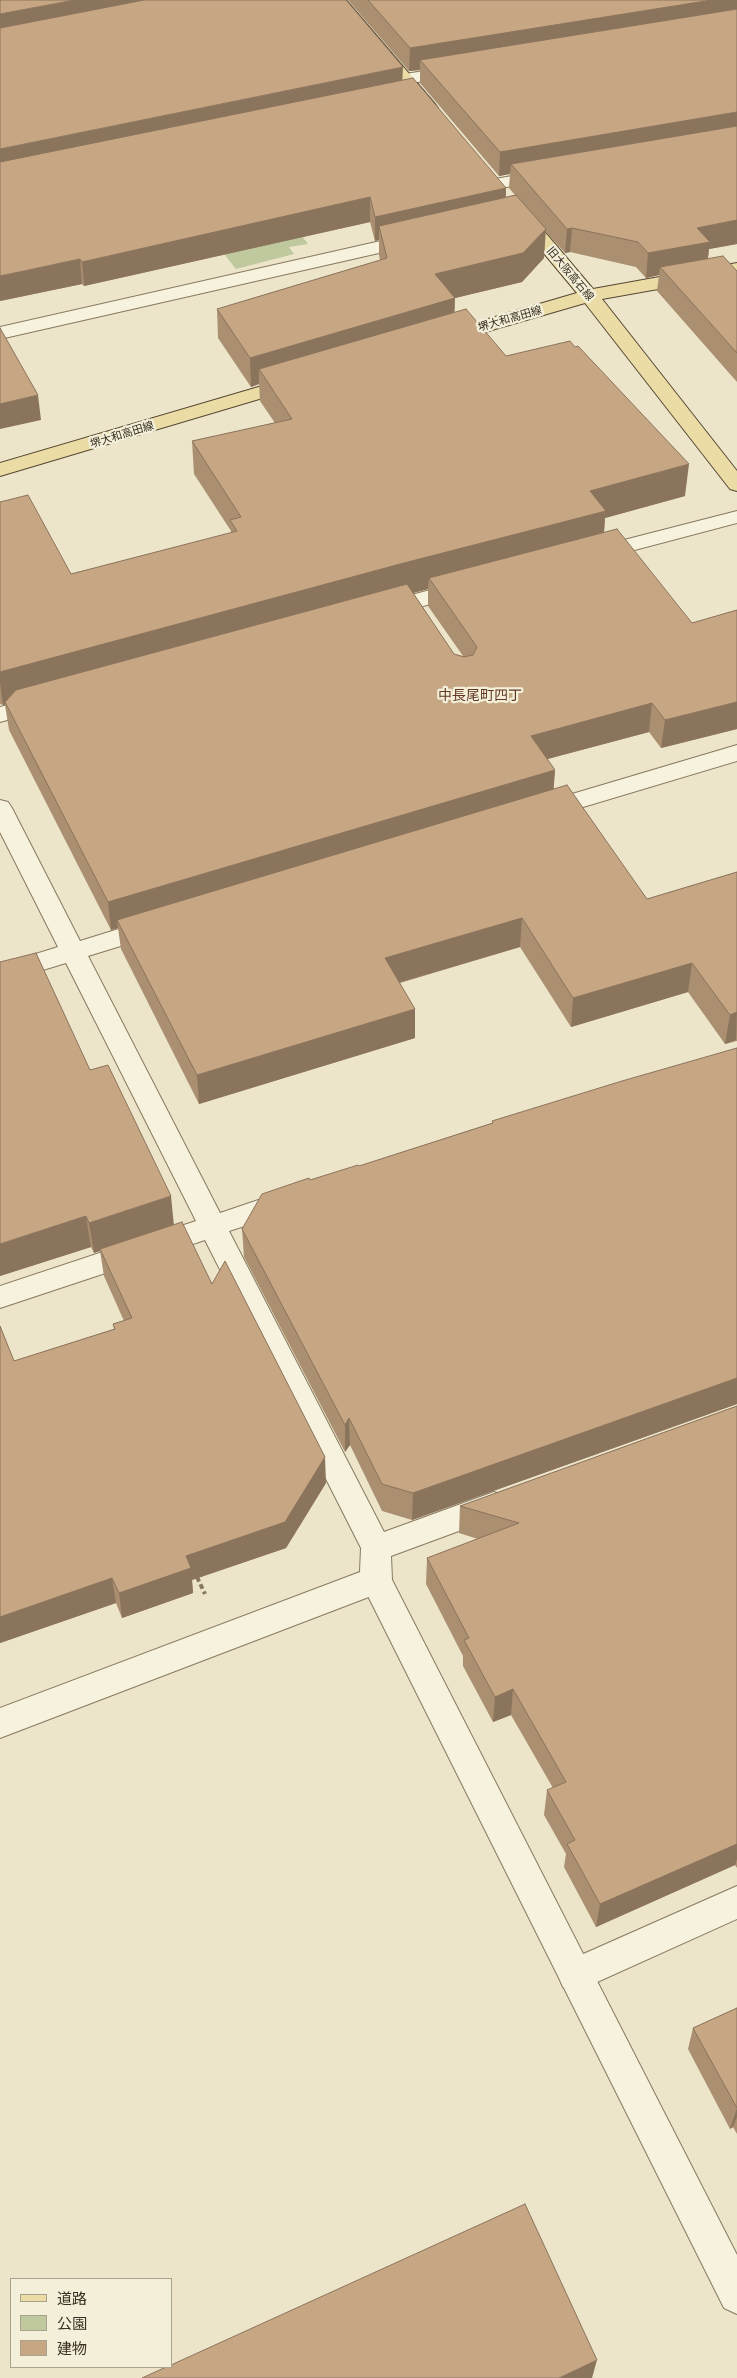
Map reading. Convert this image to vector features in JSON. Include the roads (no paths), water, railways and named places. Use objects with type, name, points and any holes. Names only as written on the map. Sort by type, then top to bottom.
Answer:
[{"type":"main road","points":[[337,0],[443,124]]},
{"type":"main road","name":"旧大阪高石線","points":[[482,169],[610,321],[737,485]]},
{"type":"main road","name":"堺大和高田線","points":[[428,343],[588,296],[737,269]]},
{"type":"main road","name":"堺大和高田線","points":[[0,470],[317,376]]},
{"type":"street","points":[[405,79],[473,68]]},
{"type":"street","points":[[398,98],[417,94]]},
{"type":"street","points":[[502,220],[508,200],[563,172]]},
{"type":"street","points":[[0,333],[434,235]]},
{"type":"street","points":[[576,559],[737,517]]},
{"type":"street","points":[[364,615],[417,609],[480,584]]},
{"type":"street","points":[[0,715],[64,697]]},
{"type":"street","points":[[520,818],[737,753]]},
{"type":"street","points":[[0,808],[214,1225],[575,1975],[737,2295]]},
{"type":"street","points":[[0,974],[176,921]]},
{"type":"street","points":[[0,1297],[307,1194]]},
{"type":"street","points":[[0,1723],[225,1638],[524,1494]]},
{"type":"street","points":[[575,1975],[737,1902]]},
{"type":"district","name":"中長尾町四丁","points":[[480,696]]}]
